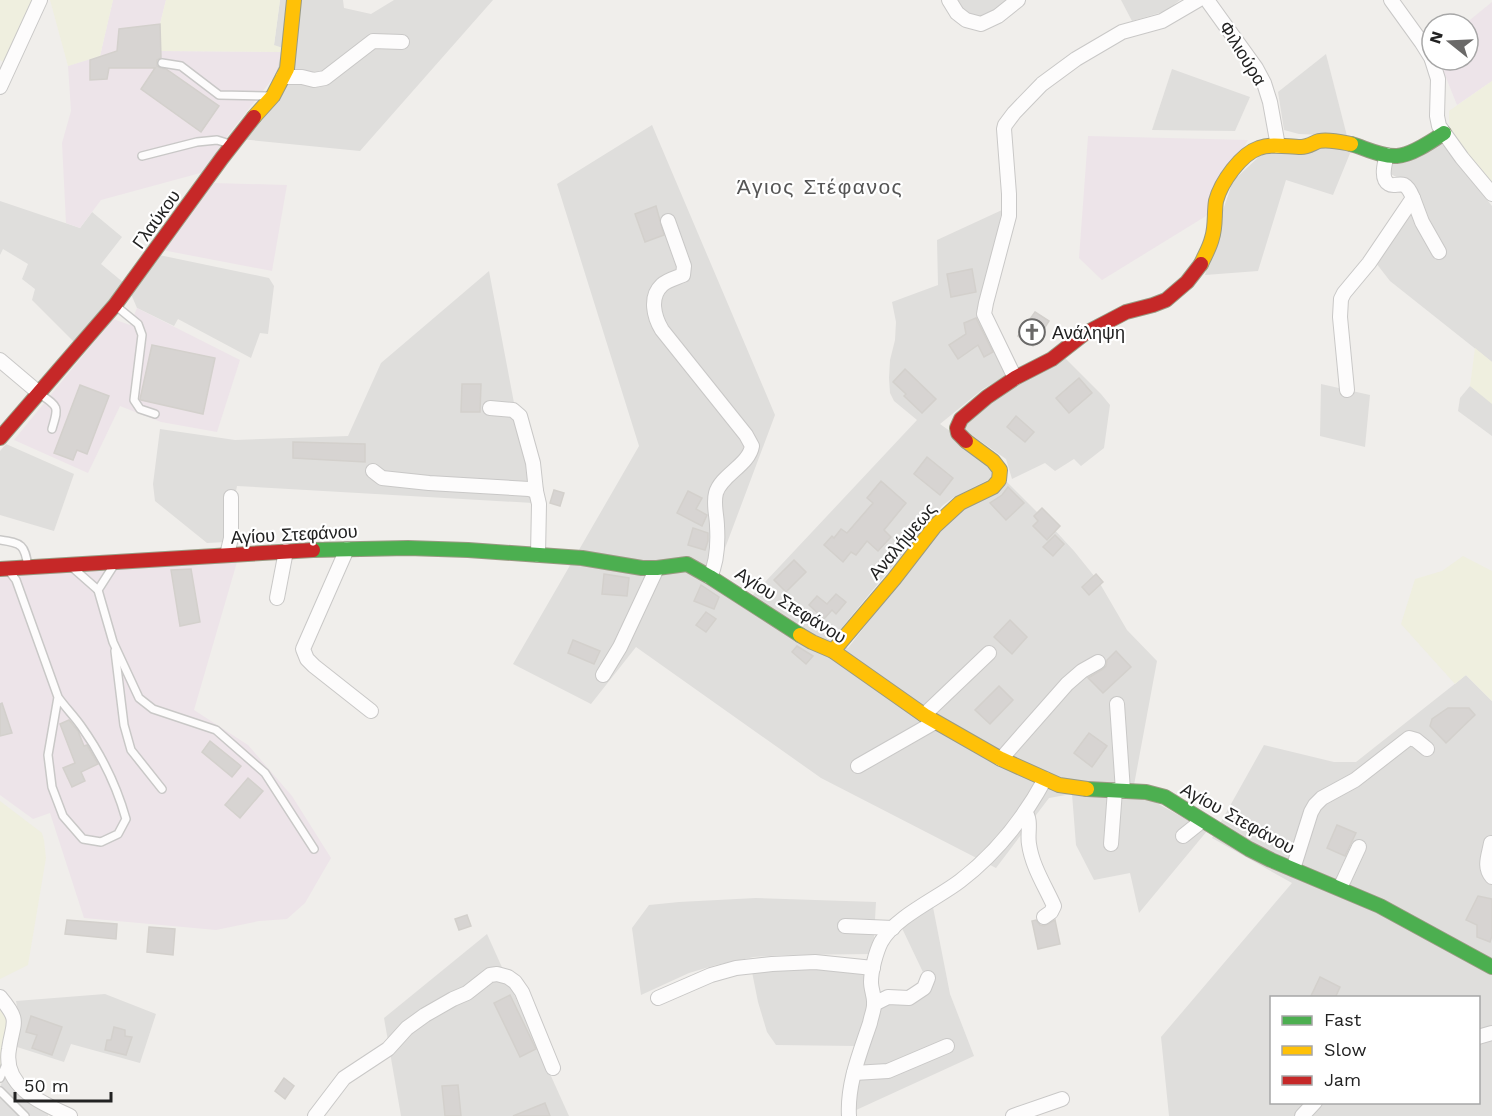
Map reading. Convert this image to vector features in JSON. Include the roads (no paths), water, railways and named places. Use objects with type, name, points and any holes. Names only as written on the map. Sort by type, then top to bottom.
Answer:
[{"type":"street","points":[[0,87],[40,0]]},
{"type":"street","name":"Γλαύκου","points":[[0,438],[115,305],[254,117],[273,96],[288,61],[294,0]]},
{"type":"street","points":[[949,0],[957,13],[966,20],[981,24],[998,16],[1017,0]]},
{"type":"street","points":[[1015,378],[984,314],[1009,216],[1010,194],[1005,125],[1042,84],[1076,59],[1122,32],[1162,21],[1198,0]]},
{"type":"street","name":"Φιλιούρα","points":[[1207,0],[1256,68],[1264,83],[1278,146]]},
{"type":"street","points":[[1391,0],[1420,40]]},
{"type":"street","points":[[283,77],[302,77],[314,80],[325,78],[373,41],[402,42]]},
{"type":"street","points":[[1436,72],[1439,83],[1438,122],[1444,133],[1492,194]]},
{"type":"street","name":"Αναλήψεως","points":[[833,651],[935,526],[960,503],[998,483],[1000,474],[998,466],[958,433],[957,428],[961,419],[980,402],[1015,378],[1052,359],[1084,334],[1126,312],[1159,303],[1177,291],[1199,268],[1205,257],[1213,236],[1216,202],[1224,184],[1238,163],[1258,148],[1305,147],[1320,141],[1337,141],[1387,155],[1399,156],[1434,141],[1444,133]]},
{"type":"street","points":[[1387,155],[1384,169],[1387,182],[1406,186],[1438,252]]},
{"type":"street","points":[[1347,390],[1340,317],[1341,299],[1413,198]]},
{"type":"street","points":[[668,221],[684,271],[683,275],[662,285],[657,291],[653,310],[656,320],[746,435],[752,446],[750,454],[717,491],[715,501],[716,549],[710,577]]},
{"type":"street","points":[[0,360],[39,393]]},
{"type":"street","points":[[490,408],[513,410],[520,416],[533,462],[539,504],[538,555]]},
{"type":"street","points":[[373,471],[382,478],[536,491]]},
{"type":"street","points":[[227,555],[231,538],[231,497]]},
{"type":"street","points":[[347,549],[303,649],[307,659],[314,666],[371,711]]},
{"type":"street","name":"Αγίου Στεφάνου","points":[[4,569],[347,549],[434,549],[538,555],[657,568],[687,564],[813,642],[833,651],[930,719],[1001,759],[1045,779],[1067,786],[1146,792],[1165,797],[1249,849],[1398,915],[1492,967]]},
{"type":"street","points":[[277,598],[286,551]]},
{"type":"street","points":[[603,675],[620,647],[657,568]]},
{"type":"street","points":[[858,766],[930,719],[989,653]]},
{"type":"street","points":[[1001,759],[1067,684],[1082,671],[1098,662]]},
{"type":"street","points":[[1112,844],[1119,791],[1117,704]]},
{"type":"street","points":[[1293,869],[1311,812],[1322,798],[1355,780],[1409,738],[1427,748]]},
{"type":"street","points":[[849,1116],[851,1084],[874,1004],[871,982],[881,943],[898,923],[974,870],[1008,834],[1034,799],[1045,779]]},
{"type":"street","points":[[1025,812],[1028,816],[1029,845],[1054,906],[1051,912],[1044,917]]},
{"type":"street","points":[[1183,836],[1201,819]]},
{"type":"street","points":[[1491,843],[1486,867],[1492,877]]},
{"type":"street","points":[[1340,888],[1359,847]]},
{"type":"street","points":[[845,926],[893,928]]},
{"type":"street","points":[[658,998],[711,975],[736,968],[815,962],[873,968]]},
{"type":"street","points":[[315,1116],[344,1078],[386,1051],[407,1028],[425,1015],[467,993],[490,975],[508,977],[522,992],[553,1068]]},
{"type":"street","points":[[874,1004],[888,997],[909,998],[924,988],[928,978]]},
{"type":"street","points":[[0,997],[11,1010],[14,1018],[8,1059],[12,1074],[27,1093],[41,1103],[70,1116]]},
{"type":"street","points":[[854,1073],[888,1071],[947,1046]]},
{"type":"street","points":[[1012,1116],[1062,1099]]},
{"type":"street","points":[[1302,1116],[1313,1104]]},
{"type":"lane","points":[[162,63],[181,66],[219,95],[273,96]]},
{"type":"lane","points":[[142,156],[197,142],[217,140],[233,145]]},
{"type":"lane","points":[[115,305],[138,324],[142,335],[134,400],[140,409],[155,414]]},
{"type":"lane","points":[[39,393],[54,403],[57,412],[52,429]]},
{"type":"lane","points":[[0,540],[21,545],[26,551],[28,568]]},
{"type":"lane","points":[[98,590],[115,562]]},
{"type":"lane","points":[[70,566],[98,590],[113,642],[124,725],[131,750],[162,789]]},
{"type":"lane","points":[[4,569],[16,580],[58,697],[81,726],[100,757],[121,801],[126,819],[118,834],[101,842],[83,839],[63,816],[52,788],[48,755],[58,697]]},
{"type":"lane","points":[[113,642],[139,698],[153,709],[216,730],[265,773],[314,849]]},
{"type":"lane","points":[[0,1078],[8,1059]]},
{"type":"lane","points":[[0,1091],[20,1114]]},
{"type":"place","name":"Ανάληψη","points":[[1032,332]]},
{"type":"district","name":"Άγιος Στέφανος","points":[[820,186]]}]
